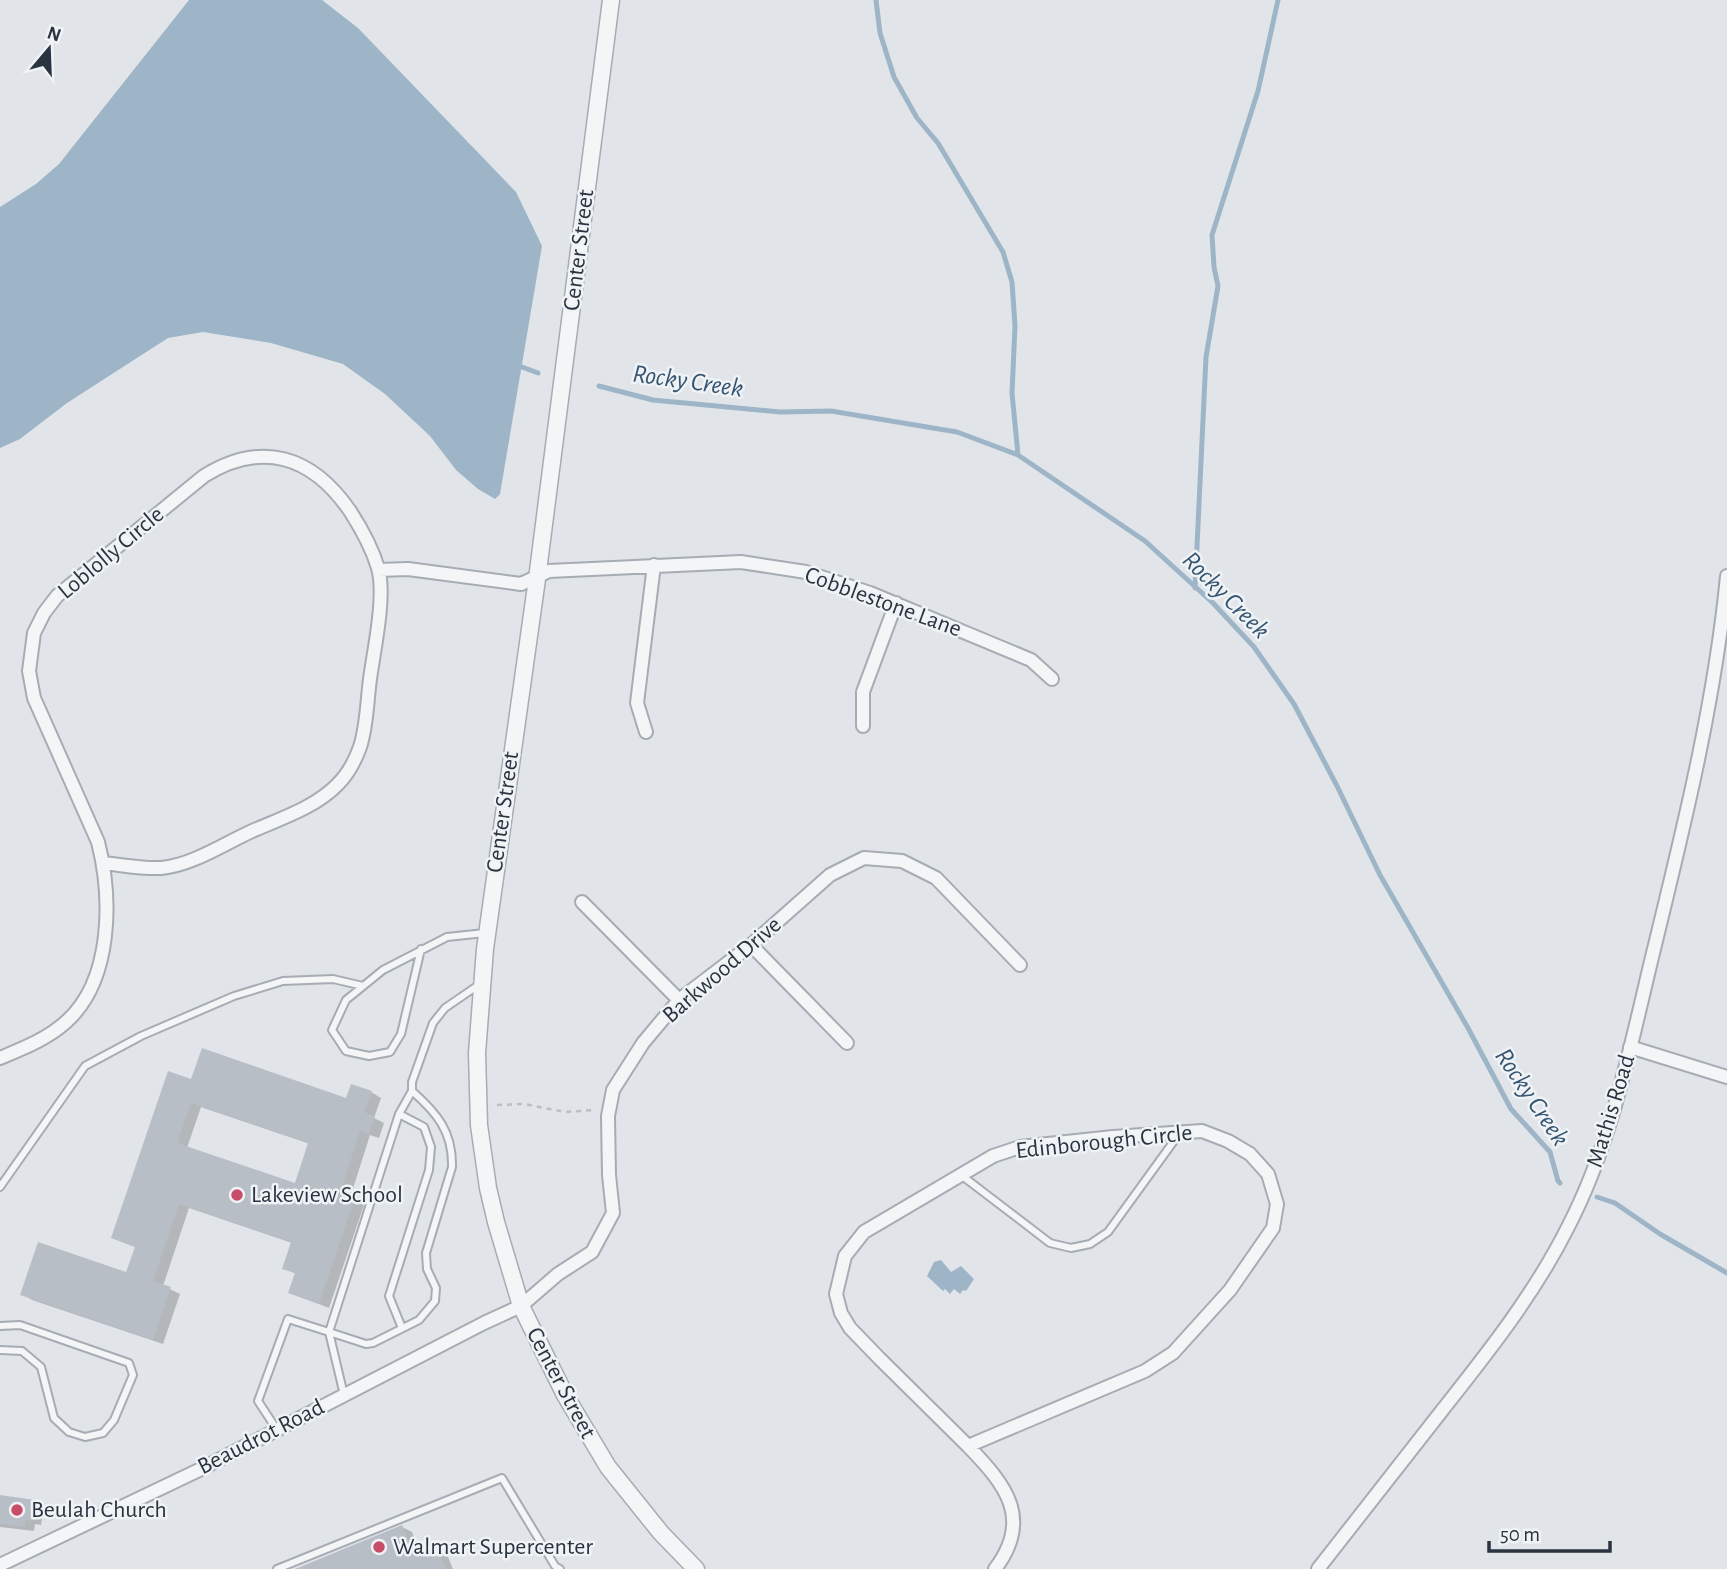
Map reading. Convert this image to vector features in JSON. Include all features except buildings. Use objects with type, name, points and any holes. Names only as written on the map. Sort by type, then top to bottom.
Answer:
[{"type":"street","name":"Center Street","points":[[611,0],[537,579],[481,983],[477,1053],[480,1125],[488,1188],[521,1306],[565,1395],[608,1467],[660,1533],[696,1569]]},
{"type":"street","name":"Loblolly Circle","points":[[0,1058],[49,1036],[67,1021],[83,1001],[98,968],[102,946],[106,900],[98,842],[38,710],[30,684],[30,646],[44,613],[57,596],[204,476],[230,462],[257,456],[284,458],[303,466],[326,483],[356,521],[379,570],[379,604],[363,734],[354,761],[338,784],[311,804],[181,863],[150,868],[103,863]]},
{"type":"street","name":"Cobblestone Lane","points":[[537,579],[549,571],[741,562],[806,572],[896,603],[1031,660],[1052,679]]},
{"type":"street","points":[[646,732],[637,703],[654,565]]},
{"type":"street","points":[[379,570],[408,569],[522,584],[537,579]]},
{"type":"street","name":"Mathis Road","points":[[1318,1569],[1494,1343],[1538,1281],[1594,1172],[1614,1114],[1675,860],[1704,723],[1727,576]]},
{"type":"street","points":[[863,726],[863,692],[896,603]]},
{"type":"street","name":"Barkwood Drive","points":[[521,1306],[558,1274],[592,1252],[613,1213],[609,1175],[609,1109],[613,1090],[643,1043],[679,1000],[751,945],[830,875],[864,858],[902,861],[936,877],[1020,965]]},
{"type":"street","points":[[582,902],[679,1000]]},
{"type":"street","points":[[751,945],[847,1043]]},
{"type":"street","points":[[1630,1047],[1727,1077]]},
{"type":"street","name":"Edinborough Circle","points":[[968,1447],[1145,1371],[1173,1353],[1230,1290],[1273,1228],[1278,1204],[1268,1174],[1250,1154],[1228,1141],[1202,1132],[1020,1147],[993,1156],[864,1232],[845,1256],[836,1294],[841,1313],[850,1328],[968,1447],[987,1465],[1011,1499],[1014,1525],[1009,1546],[995,1569]]},
{"type":"street","name":"Beaudrot Road","points":[[0,1565],[187,1476],[521,1306]]},
{"type":"lane","points":[[421,949],[401,1034],[390,1052],[369,1056],[346,1051],[332,1030],[346,1000],[383,970],[421,949],[447,937],[487,932]]},
{"type":"lane","points":[[0,1187],[85,1066],[141,1035],[234,996],[283,981],[333,979],[363,986]]},
{"type":"lane","points":[[344,1395],[329,1332],[399,1114],[412,1091],[415,1069],[433,1023],[445,1008],[481,983]]},
{"type":"lane","points":[[276,1430],[258,1402],[288,1320],[366,1344],[383,1340],[419,1320],[435,1301],[436,1288],[428,1269],[426,1253],[452,1167],[449,1136],[442,1122],[412,1091]]},
{"type":"lane","points":[[399,1114],[424,1127],[431,1147],[429,1170],[389,1296],[402,1328]]},
{"type":"lane","points":[[961,1175],[1050,1243],[1071,1248],[1090,1244],[1108,1232],[1181,1132]]},
{"type":"lane","points":[[0,1326],[20,1325],[129,1363],[134,1375],[114,1420],[103,1433],[85,1437],[69,1432],[54,1418],[41,1367],[22,1351],[0,1350]]},
{"type":"lane","points":[[277,1569],[502,1478],[555,1566],[560,1569]]},
{"type":"path","points":[[496,1105],[524,1104],[565,1112],[609,1109]]},
{"type":"water","points":[[189,0],[322,0],[358,28],[516,192],[542,246],[500,494],[495,499],[478,489],[456,470],[430,436],[385,394],[343,364],[271,343],[203,332],[168,338],[67,403],[20,439],[0,448],[0,207],[36,184],[59,164]]},
{"type":"water","points":[[941,1260],[951,1272],[961,1266],[974,1279],[966,1291],[963,1290],[960,1294],[954,1289],[950,1294],[927,1276],[934,1262]]},
{"type":"waterway","points":[[876,0],[880,33],[894,77],[917,118],[938,143],[1003,252],[1012,282],[1015,326],[1012,393],[1018,455]]},
{"type":"waterway","points":[[1195,588],[1206,357],[1218,286],[1212,235],[1258,91],[1278,0]]},
{"type":"waterway","name":"Rocky Creek","points":[[522,367],[538,373]]},
{"type":"waterway","name":"Rocky Creek","points":[[599,386],[653,400],[780,412],[831,411],[957,432],[1018,455],[1145,541],[1213,603],[1254,647],[1294,704],[1380,875],[1511,1109],[1550,1152],[1560,1183]]},
{"type":"waterway","name":"Rocky Creek","points":[[1597,1197],[1615,1203],[1660,1234],[1727,1273]]},
{"type":"place","name":"Lakeview School","points":[[237,1195]]},
{"type":"place","name":"Beulah Church","points":[[17,1510]]},
{"type":"place","name":"Walmart Supercenter","points":[[379,1547]]}]
